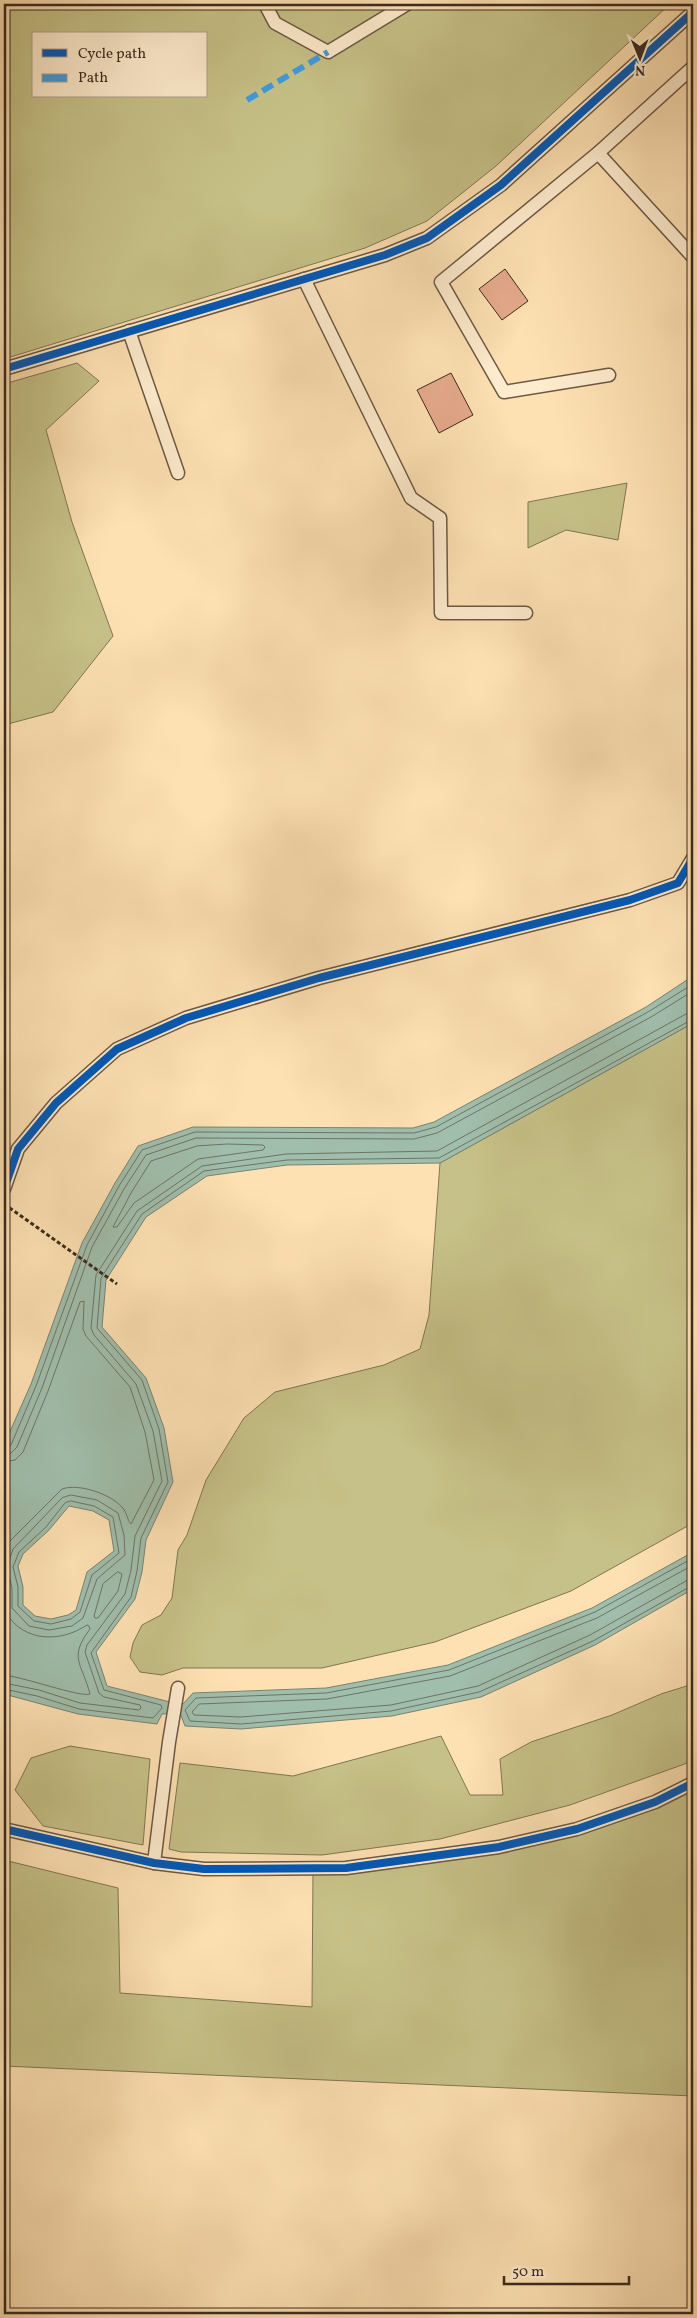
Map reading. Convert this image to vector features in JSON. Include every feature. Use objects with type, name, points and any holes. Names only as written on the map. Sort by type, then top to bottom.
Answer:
[{"type":"street","points":[[264,4],[275,23],[328,52],[407,4]]},
{"type":"street","points":[[4,369],[404,249],[446,226],[500,185],[693,12]]},
{"type":"street","points":[[610,375],[504,392],[441,282],[598,153],[693,67]]},
{"type":"street","points":[[598,153],[693,257]]},
{"type":"street","points":[[304,279],[411,498],[440,518],[441,614],[526,613]]},
{"type":"street","points":[[129,331],[178,473]]},
{"type":"street","points":[[4,1189],[18,1149],[56,1103],[117,1049],[186,1018],[320,978],[630,900],[678,883],[693,858]]},
{"type":"street","points":[[154,1863],[169,1742],[178,1688]]},
{"type":"street","points":[[4,1829],[154,1863],[204,1869],[346,1868],[499,1847],[585,1826],[656,1802],[693,1783]]},
{"type":"path","points":[[4,1204],[117,1284]]},
{"type":"shaded area","points":[[4,4],[670,4],[496,166],[427,221],[365,248],[4,359]]},
{"type":"shaded area","points":[[77,363],[99,381],[46,430],[72,522],[113,636],[53,712],[4,725],[4,384]]},
{"type":"shaded area","points":[[627,483],[618,540],[566,530],[528,548],[528,502]]},
{"type":"shaded area","points":[[693,1023],[693,1523],[571,1591],[435,1642],[322,1668],[183,1668],[162,1675],[140,1672],[130,1657],[133,1643],[142,1625],[161,1615],[172,1598],[178,1550],[187,1535],[206,1480],[244,1418],[275,1392],[384,1365],[420,1349],[429,1315],[440,1163]]},
{"type":"shaded area","points":[[693,1684],[693,1761],[570,1805],[440,1839],[322,1855],[181,1852],[169,1849],[180,1763],[293,1776],[441,1736],[470,1795],[503,1795],[500,1759],[531,1742],[612,1715],[661,1694]]},
{"type":"shaded area","points":[[70,1746],[150,1759],[143,1845],[43,1826],[15,1790],[31,1758]]},
{"type":"shaded area","points":[[693,1783],[693,2096],[4,2066],[4,1860],[118,1888],[120,1993],[312,2007],[313,1868],[346,1868],[577,1829]]},
{"type":"water","points":[[693,976],[693,1023],[440,1163],[287,1165],[207,1176],[146,1217],[106,1280],[102,1327],[146,1378],[164,1428],[173,1482],[146,1540],[142,1572],[135,1599],[96,1652],[107,1686],[182,1705],[193,1693],[326,1688],[448,1665],[592,1608],[693,1552],[693,1589],[595,1645],[481,1697],[392,1716],[241,1729],[185,1726],[180,1713],[162,1714],[157,1724],[78,1714],[4,1694],[4,1453],[8,1436],[31,1384],[82,1243],[138,1146],[193,1127],[413,1128],[434,1122],[646,1007]],"holes":[[[69,1506],[93,1511],[109,1520],[114,1551],[87,1572],[76,1610],[68,1615],[51,1619],[35,1616],[23,1605],[23,1587],[18,1566],[23,1554],[49,1530]]]},
{"type":"building","points":[[505,269],[528,301],[502,320],[479,289]]},
{"type":"building","points":[[451,373],[473,415],[439,433],[417,390]]},
{"type":"marked path","points":[[247,100],[328,52]]},
{"type":"cycle path","points":[[4,369],[385,255],[427,238],[501,185],[693,12]]},
{"type":"cycle path","points":[[4,1189],[18,1149],[56,1103],[117,1049],[186,1018],[319,978],[630,900],[678,883],[693,858]]},
{"type":"cycle path","points":[[4,1829],[154,1863],[204,1869],[346,1868],[499,1847],[577,1829],[655,1802],[693,1783]]}]
